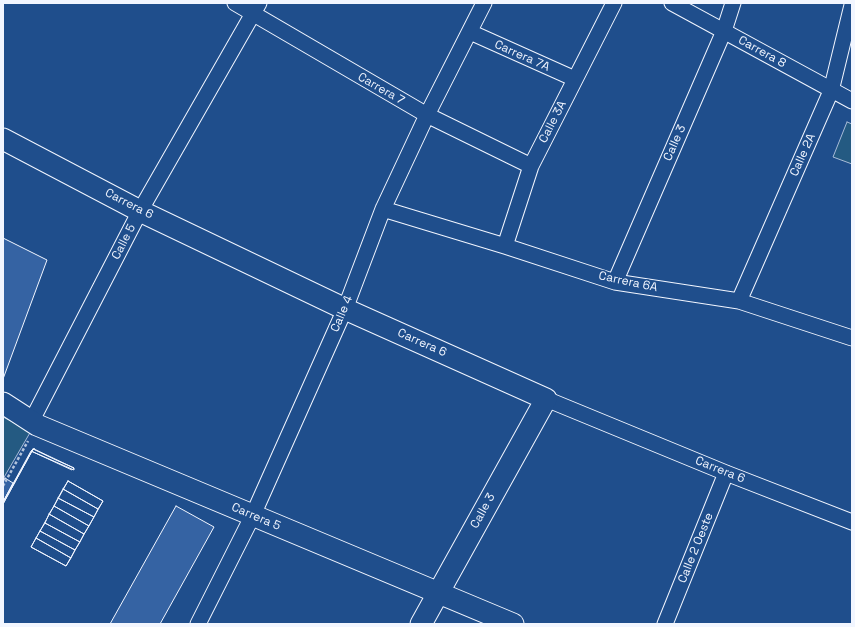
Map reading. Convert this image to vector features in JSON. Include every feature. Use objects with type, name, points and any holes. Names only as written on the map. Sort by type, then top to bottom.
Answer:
[{"type":"street","name":"Carrera 7","points":[[235,3],[256,8],[427,115],[531,166]]},
{"type":"street","name":"Calle 4","points":[[198,624],[252,515],[345,309],[383,209],[427,115],[484,3]]},
{"type":"street","name":"Calle 3A","points":[[505,246],[531,166],[614,3]]},
{"type":"street","name":"Carrera 8","points":[[672,3],[831,91],[852,101]]},
{"type":"street","name":"Calle 3","points":[[615,282],[724,31],[733,3]]},
{"type":"street","name":"Calle 2A","points":[[739,301],[831,91],[852,4]]},
{"type":"street","name":"Calle 5","points":[[34,424],[140,211],[256,8]]},
{"type":"street","name":"Carrera 7A","points":[[470,32],[575,79]]},
{"type":"street","name":"Carrera 6","points":[[3,139],[140,211],[345,309],[546,399],[726,473],[852,522]]},
{"type":"street","name":"Carrera 6A","points":[[383,209],[505,246],[615,282],[739,301],[852,338]]},
{"type":"street","name":"Calle 3","points":[[421,624],[546,399]]},
{"type":"street","name":"Carrera 5","points":[[3,403],[34,424],[513,624]]},
{"type":"street","name":"Calle 2 Oeste","points":[[665,624],[726,473]]},
{"type":"path","points":[[3,486],[34,424]]},
{"type":"shaded area","points":[[847,122],[852,124],[852,164],[833,157]]},
{"type":"shaded area","points":[[3,417],[31,431],[3,479]]},
{"type":"building","points":[[3,238],[47,260],[3,379]]},
{"type":"building","points":[[33,449],[74,468],[72,470],[31,451]]},
{"type":"building","points":[[33,449],[3,504],[3,502]]},
{"type":"building","points":[[34,449],[74,468],[74,470],[31,451]]},
{"type":"building","points":[[34,449],[32,451],[3,504],[31,451]]},
{"type":"building","points":[[5,478],[13,483],[3,502],[3,482]]},
{"type":"building","points":[[68,481],[103,501],[66,566],[31,547]]},
{"type":"building","points":[[68,481],[103,501],[98,509],[63,489]]},
{"type":"building","points":[[63,489],[98,509],[94,517],[58,498]]},
{"type":"building","points":[[58,498],[94,517],[89,526],[54,506]]},
{"type":"building","points":[[54,506],[89,526],[84,534],[49,514]]},
{"type":"building","points":[[176,506],[214,527],[160,624],[110,624]]},
{"type":"building","points":[[49,514],[84,534],[80,542],[45,523]]},
{"type":"building","points":[[45,523],[80,542],[75,550],[40,531]]},
{"type":"building","points":[[40,531],[75,550],[71,558],[36,538]]},
{"type":"building","points":[[36,538],[71,558],[66,566],[31,547]]}]
